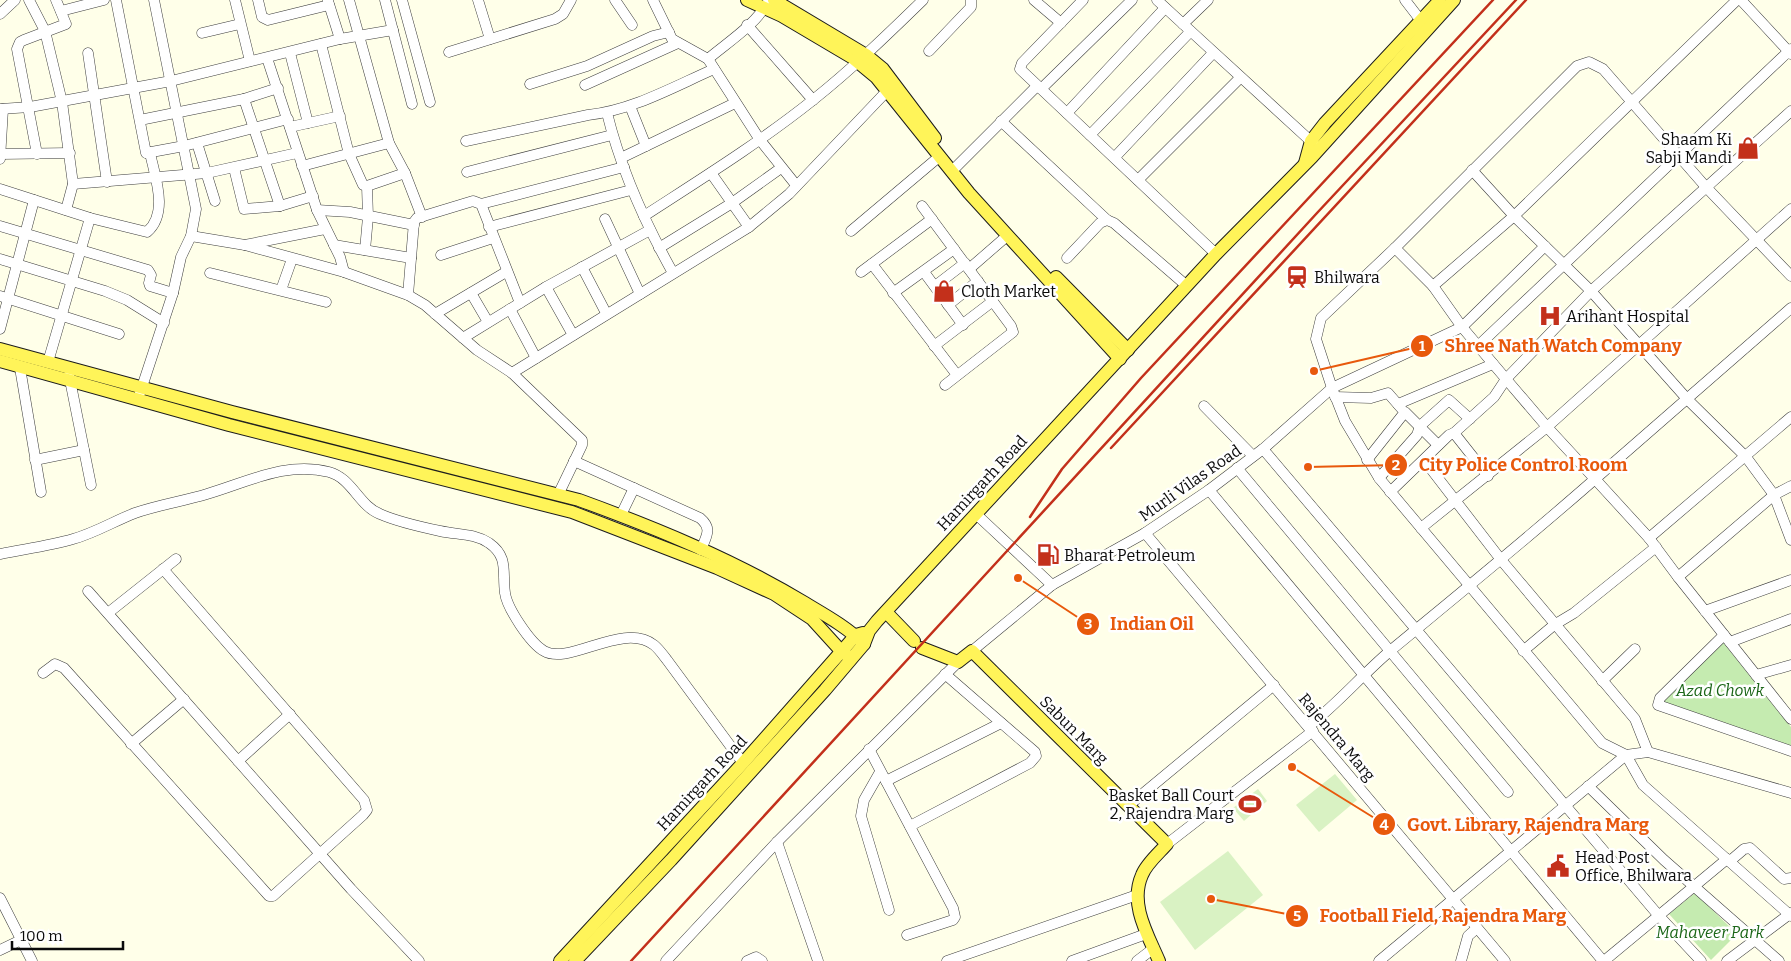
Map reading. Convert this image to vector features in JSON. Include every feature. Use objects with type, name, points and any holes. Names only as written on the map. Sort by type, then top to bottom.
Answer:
[{"type":"main road","points":[[748,0],[769,2],[883,70],[972,190],[1124,355]]},
{"type":"main road","points":[[1315,145],[1325,123],[1424,24],[1437,4],[1454,0]]},
{"type":"main road","points":[[862,58],[1007,236],[1124,355]]},
{"type":"main road","name":"Hamirgarh Road","points":[[575,961],[746,778],[860,639],[870,631],[1216,254],[1305,163],[1315,145]]},
{"type":"main road","points":[[0,349],[48,362],[69,375],[138,400],[572,512],[630,533],[774,594],[812,619],[847,655]]},
{"type":"main road","points":[[0,361],[20,368],[142,387],[232,412],[558,494],[622,515],[701,550],[778,588],[860,639]]},
{"type":"main road","points":[[886,612],[918,644],[958,662],[972,651]]},
{"type":"main road","name":"Sabun Marg","points":[[972,651],[1167,844]]},
{"type":"main road","name":"Hamirgarh Road","points":[[560,961],[743,763],[847,655]]},
{"type":"main road","points":[[1159,961],[1146,934],[1137,895],[1142,874],[1167,844]]},
{"type":"street","points":[[0,5],[6,0]]},
{"type":"street","points":[[0,14],[15,0]]},
{"type":"street","points":[[29,0],[45,31],[62,102],[73,184],[66,210]]},
{"type":"street","points":[[37,154],[18,46],[20,42],[66,24],[56,0]]},
{"type":"street","points":[[60,11],[104,0]]},
{"type":"street","points":[[116,0],[140,120],[144,151],[150,153],[254,129],[289,123],[308,123],[340,116]]},
{"type":"street","points":[[138,400],[173,294],[181,256],[191,236],[196,208],[154,0]]},
{"type":"street","points":[[234,0],[250,61]]},
{"type":"street","points":[[258,0],[262,17],[266,20],[329,3],[340,39]]},
{"type":"street","points":[[349,0],[389,143],[405,174],[422,216]]},
{"type":"street","points":[[385,0],[412,104]]},
{"type":"street","points":[[402,0],[430,102]]},
{"type":"street","points":[[478,0],[490,39]]},
{"type":"street","points":[[449,52],[555,19],[563,14],[571,0]]},
{"type":"street","points":[[615,0],[632,25]]},
{"type":"street","points":[[653,0],[669,32],[678,44],[708,59],[760,140],[796,185]]},
{"type":"street","points":[[644,216],[760,140],[813,100],[862,58],[921,0]]},
{"type":"street","points":[[930,51],[971,7],[971,0]]},
{"type":"street","points":[[1034,0],[1061,23]]},
{"type":"street","points":[[1083,0],[1022,63],[1020,69],[1216,254]]},
{"type":"street","points":[[956,167],[1001,121],[1039,88],[1132,0]]},
{"type":"street","points":[[1156,0],[1315,145]]},
{"type":"street","points":[[1090,135],[1186,28],[1208,0]]},
{"type":"street","points":[[1405,0],[1424,24]]},
{"type":"street","points":[[1433,286],[1514,216],[1738,0]]},
{"type":"street","points":[[1478,346],[1790,51],[1741,0]]},
{"type":"street","points":[[708,59],[747,25],[769,2]]},
{"type":"street","points":[[1067,113],[1165,8]]},
{"type":"street","points":[[202,34],[240,24]]},
{"type":"street","points":[[747,25],[813,100]]},
{"type":"street","points":[[70,153],[1,157],[2,109],[62,102],[171,81],[290,53],[340,39],[393,30]]},
{"type":"street","points":[[530,84],[587,66],[653,36],[669,32]]},
{"type":"street","points":[[321,44],[349,154],[359,181],[367,186],[405,174]]},
{"type":"street","points":[[585,85],[678,44]]},
{"type":"street","points":[[88,53],[107,182]]},
{"type":"street","points":[[290,53],[308,123]]},
{"type":"street","points":[[1115,157],[1213,53]]},
{"type":"street","points":[[267,58],[316,210],[334,246],[344,272]]},
{"type":"street","points":[[1727,961],[1790,915],[1642,785],[1626,755],[1602,743],[1390,492],[1367,460],[1333,392],[1316,339],[1321,318],[1395,248],[1577,66],[1589,62],[1603,69],[1634,101],[1706,186],[1791,276]]},
{"type":"street","points":[[466,141],[607,113],[630,106],[714,69]]},
{"type":"street","points":[[1138,180],[1240,78]]},
{"type":"street","points":[[140,120],[178,114],[278,88]]},
{"type":"street","points":[[512,373],[572,334],[749,227],[796,185],[887,91]]},
{"type":"street","points":[[244,98],[280,206]]},
{"type":"street","points":[[408,295],[414,225],[417,218],[473,201],[481,204],[567,184],[623,162],[646,146],[736,103]]},
{"type":"street","points":[[630,106],[646,146]]},
{"type":"street","points":[[1390,492],[1438,445],[1449,435],[1454,434],[1494,397],[1506,379],[1591,292],[1791,111]]},
{"type":"street","points":[[607,113],[612,135],[623,162],[631,190],[673,273]]},
{"type":"street","points":[[1001,121],[1107,220],[1114,222],[1187,286]]},
{"type":"street","points":[[467,172],[612,135]]},
{"type":"street","points":[[198,143],[215,201]]},
{"type":"street","points":[[302,166],[389,143]]},
{"type":"street","points":[[0,189],[90,218],[147,232],[159,206],[150,153]]},
{"type":"street","points":[[73,184],[207,173],[297,153]]},
{"type":"street","points":[[850,231],[940,156]]},
{"type":"street","points":[[234,168],[244,209],[280,206],[313,196]]},
{"type":"street","points":[[659,248],[732,203],[781,168]]},
{"type":"street","points":[[1472,170],[1514,216],[1591,292],[1688,400],[1746,457],[1774,495],[1791,540]]},
{"type":"street","points":[[711,173],[749,227]]},
{"type":"street","points":[[365,250],[368,217],[367,186]]},
{"type":"street","points":[[489,227],[631,190]]},
{"type":"street","points":[[0,329],[4,297],[16,264],[34,200]]},
{"type":"street","points":[[481,204],[506,272],[520,303]]},
{"type":"street","points":[[922,206],[1011,326],[1013,332],[945,385]]},
{"type":"street","points":[[1421,528],[1456,502],[1547,427],[1791,209]]},
{"type":"street","points":[[316,210],[350,212],[414,225]]},
{"type":"street","points":[[48,362],[90,218]]},
{"type":"street","points":[[605,219],[640,294]]},
{"type":"street","points":[[861,272],[932,219]]},
{"type":"street","points":[[1067,258],[1100,223],[1107,220]]},
{"type":"street","points":[[0,226],[148,270],[151,275],[150,286],[173,294]]},
{"type":"street","points":[[245,245],[325,229]]},
{"type":"street","points":[[463,338],[546,287],[650,230]]},
{"type":"street","points":[[191,236],[245,245],[292,260],[344,272],[408,295],[512,373],[582,440],[558,494]]},
{"type":"street","points":[[935,286],[967,266],[1007,236]]},
{"type":"street","points":[[441,255],[493,238]]},
{"type":"street","points":[[334,246],[411,258]]},
{"type":"street","name":"Murli Vilas Road","points":[[972,651],[1052,585],[1145,533],[1209,490],[1264,449],[1333,392],[1462,327],[1545,246]]},
{"type":"street","points":[[1395,248],[1433,286],[1462,327],[1547,427],[1649,538],[1791,718]]},
{"type":"street","points":[[894,293],[954,249]]},
{"type":"street","points":[[0,259],[127,300],[164,323]]},
{"type":"street","points":[[281,290],[292,260]]},
{"type":"street","points":[[872,264],[957,375]]},
{"type":"street","points":[[582,267],[606,314]]},
{"type":"street","points":[[435,314],[506,272]]},
{"type":"street","points":[[924,272],[963,325]]},
{"type":"street","points":[[210,273],[326,302]]},
{"type":"street","points":[[948,305],[978,281]]},
{"type":"street","points":[[546,287],[572,334]]},
{"type":"street","points":[[471,294],[488,322]]},
{"type":"street","points":[[4,297],[119,334]]},
{"type":"street","points":[[934,346],[993,302]]},
{"type":"street","points":[[510,308],[536,358]]},
{"type":"street","points":[[1167,844],[1311,729],[1362,674],[1467,585],[1502,561],[1791,308]]},
{"type":"street","points":[[1367,460],[1402,408],[1493,364]]},
{"type":"street","points":[[20,368],[41,492]]},
{"type":"street","points":[[69,375],[91,485]]},
{"type":"street","points":[[1333,392],[1371,398],[1388,393],[1438,445]]},
{"type":"street","points":[[1379,478],[1417,435],[1420,426],[1449,400],[1470,419]]},
{"type":"street","points":[[1204,406],[1253,456]]},
{"type":"street","points":[[1649,538],[1791,417]]},
{"type":"street","points":[[1454,434],[1488,476]]},
{"type":"street","points":[[1264,449],[1418,628],[1659,916],[1701,961]]},
{"type":"street","points":[[35,460],[84,450]]},
{"type":"street","points":[[1424,460],[1554,625],[1635,719],[1648,752]]},
{"type":"street","points":[[574,461],[700,518],[708,524],[701,550]]},
{"type":"street","points":[[0,554],[73,539],[138,512],[208,494],[281,470],[303,467],[332,472],[341,477],[367,506],[378,514],[442,531],[469,534],[495,548],[504,563],[505,594],[510,611],[541,650],[549,654],[562,653],[623,638],[640,639],[653,644],[743,763]]},
{"type":"street","points":[[1237,468],[1508,792]]},
{"type":"street","points":[[1678,577],[1774,495],[1791,486]]},
{"type":"street","points":[[622,515],[634,488]]},
{"type":"street","points":[[1209,490],[1510,853],[1603,961],[1744,849],[1750,848],[1784,879],[1791,878]]},
{"type":"street","points":[[976,514],[1052,585]]},
{"type":"street","name":"Rajendra Marg","points":[[1145,533],[1505,961]]},
{"type":"street","points":[[1523,651],[1656,547]]},
{"type":"street","points":[[108,613],[176,559]]},
{"type":"street","points":[[43,673],[55,664],[64,668],[269,896],[273,896],[363,815],[367,805],[163,569]]},
{"type":"street","points":[[1705,611],[1791,580]]},
{"type":"street","points":[[88,591],[418,961]]},
{"type":"street","points":[[1791,619],[1727,639],[1660,698],[1658,705],[1791,751]]},
{"type":"street","points":[[1602,681],[1635,649]]},
{"type":"street","points":[[666,961],[777,842],[958,662]]},
{"type":"street","points":[[1756,675],[1791,665]]},
{"type":"street","points":[[910,826],[1036,756],[1035,752],[945,674]]},
{"type":"street","points":[[1128,806],[1274,686]]},
{"type":"street","points":[[131,744],[184,699]]},
{"type":"street","points":[[238,760],[290,714]]},
{"type":"street","points":[[886,781],[1001,723]]},
{"type":"street","points":[[869,750],[953,908],[955,916],[953,920],[907,935]]},
{"type":"street","points":[[1379,961],[1452,898],[1510,853],[1564,804],[1626,755],[1648,752],[1791,793]]},
{"type":"street","points":[[880,772],[864,800],[861,816],[889,910]]},
{"type":"street","points":[[1588,786],[1694,887],[1779,961]]},
{"type":"street","points":[[777,842],[814,959]]},
{"type":"street","points":[[947,961],[1137,895]]},
{"type":"street","points":[[1,902],[32,961]]},
{"type":"street","points":[[1461,961],[1468,936],[1477,928]]},
{"type":"street","points":[[1072,961],[1146,934]]},
{"type":"street","points":[[0,950],[21,940]]},
{"type":"street","points":[[1137,961],[1154,948]]},
{"type":"street","points":[[747,961],[756,957],[762,961]]},
{"type":"green space","name":"Azad Chowk","points":[[1722,641],[1791,727],[1791,746],[1661,704]]},
{"type":"green space","points":[[1335,774],[1357,800],[1319,832],[1296,805]]},
{"type":"green space","name":"Basket Ball Court 2, Rajendra Marg","points":[[1258,789],[1267,801],[1244,821],[1233,808]]},
{"type":"green space","points":[[1228,851],[1263,895],[1195,950],[1160,902]]},
{"type":"green space","name":"Mahaveer Park","points":[[1695,893],[1737,934],[1711,960],[1669,914]]},
{"type":"railway","points":[[1030,517],[1062,469],[1141,378],[1493,0]]},
{"type":"railway","points":[[631,961],[1317,213],[1516,0]]},
{"type":"railway","points":[[1111,448],[1526,0]]},
{"type":"place","name":"Shaam Ki Sabji Mandi","points":[[1748,148]]},
{"type":"place","name":"Bhilwara","points":[[1297,277]]},
{"type":"place","name":"Cloth Market","points":[[944,291]]},
{"type":"place","name":"Arihant Hospital","points":[[1550,316]]},
{"type":"place","name":"Shree Nath Watch Company","points":[[1314,371]]},
{"type":"place","name":"City Police Control Room","points":[[1308,467]]},
{"type":"place","name":"Bharat Petroleum","points":[[1048,555]]},
{"type":"place","name":"Indian Oil","points":[[1018,578]]},
{"type":"place","name":"Govt. Library, Rajendra Marg","points":[[1292,767]]},
{"type":"place","name":"Basket Ball Court 2, Rajendra Marg","points":[[1250,804]]},
{"type":"place","name":"Head Post Office, Bhilwara","points":[[1558,866]]},
{"type":"place","name":"Football Field, Rajendra Marg","points":[[1211,899]]}]
